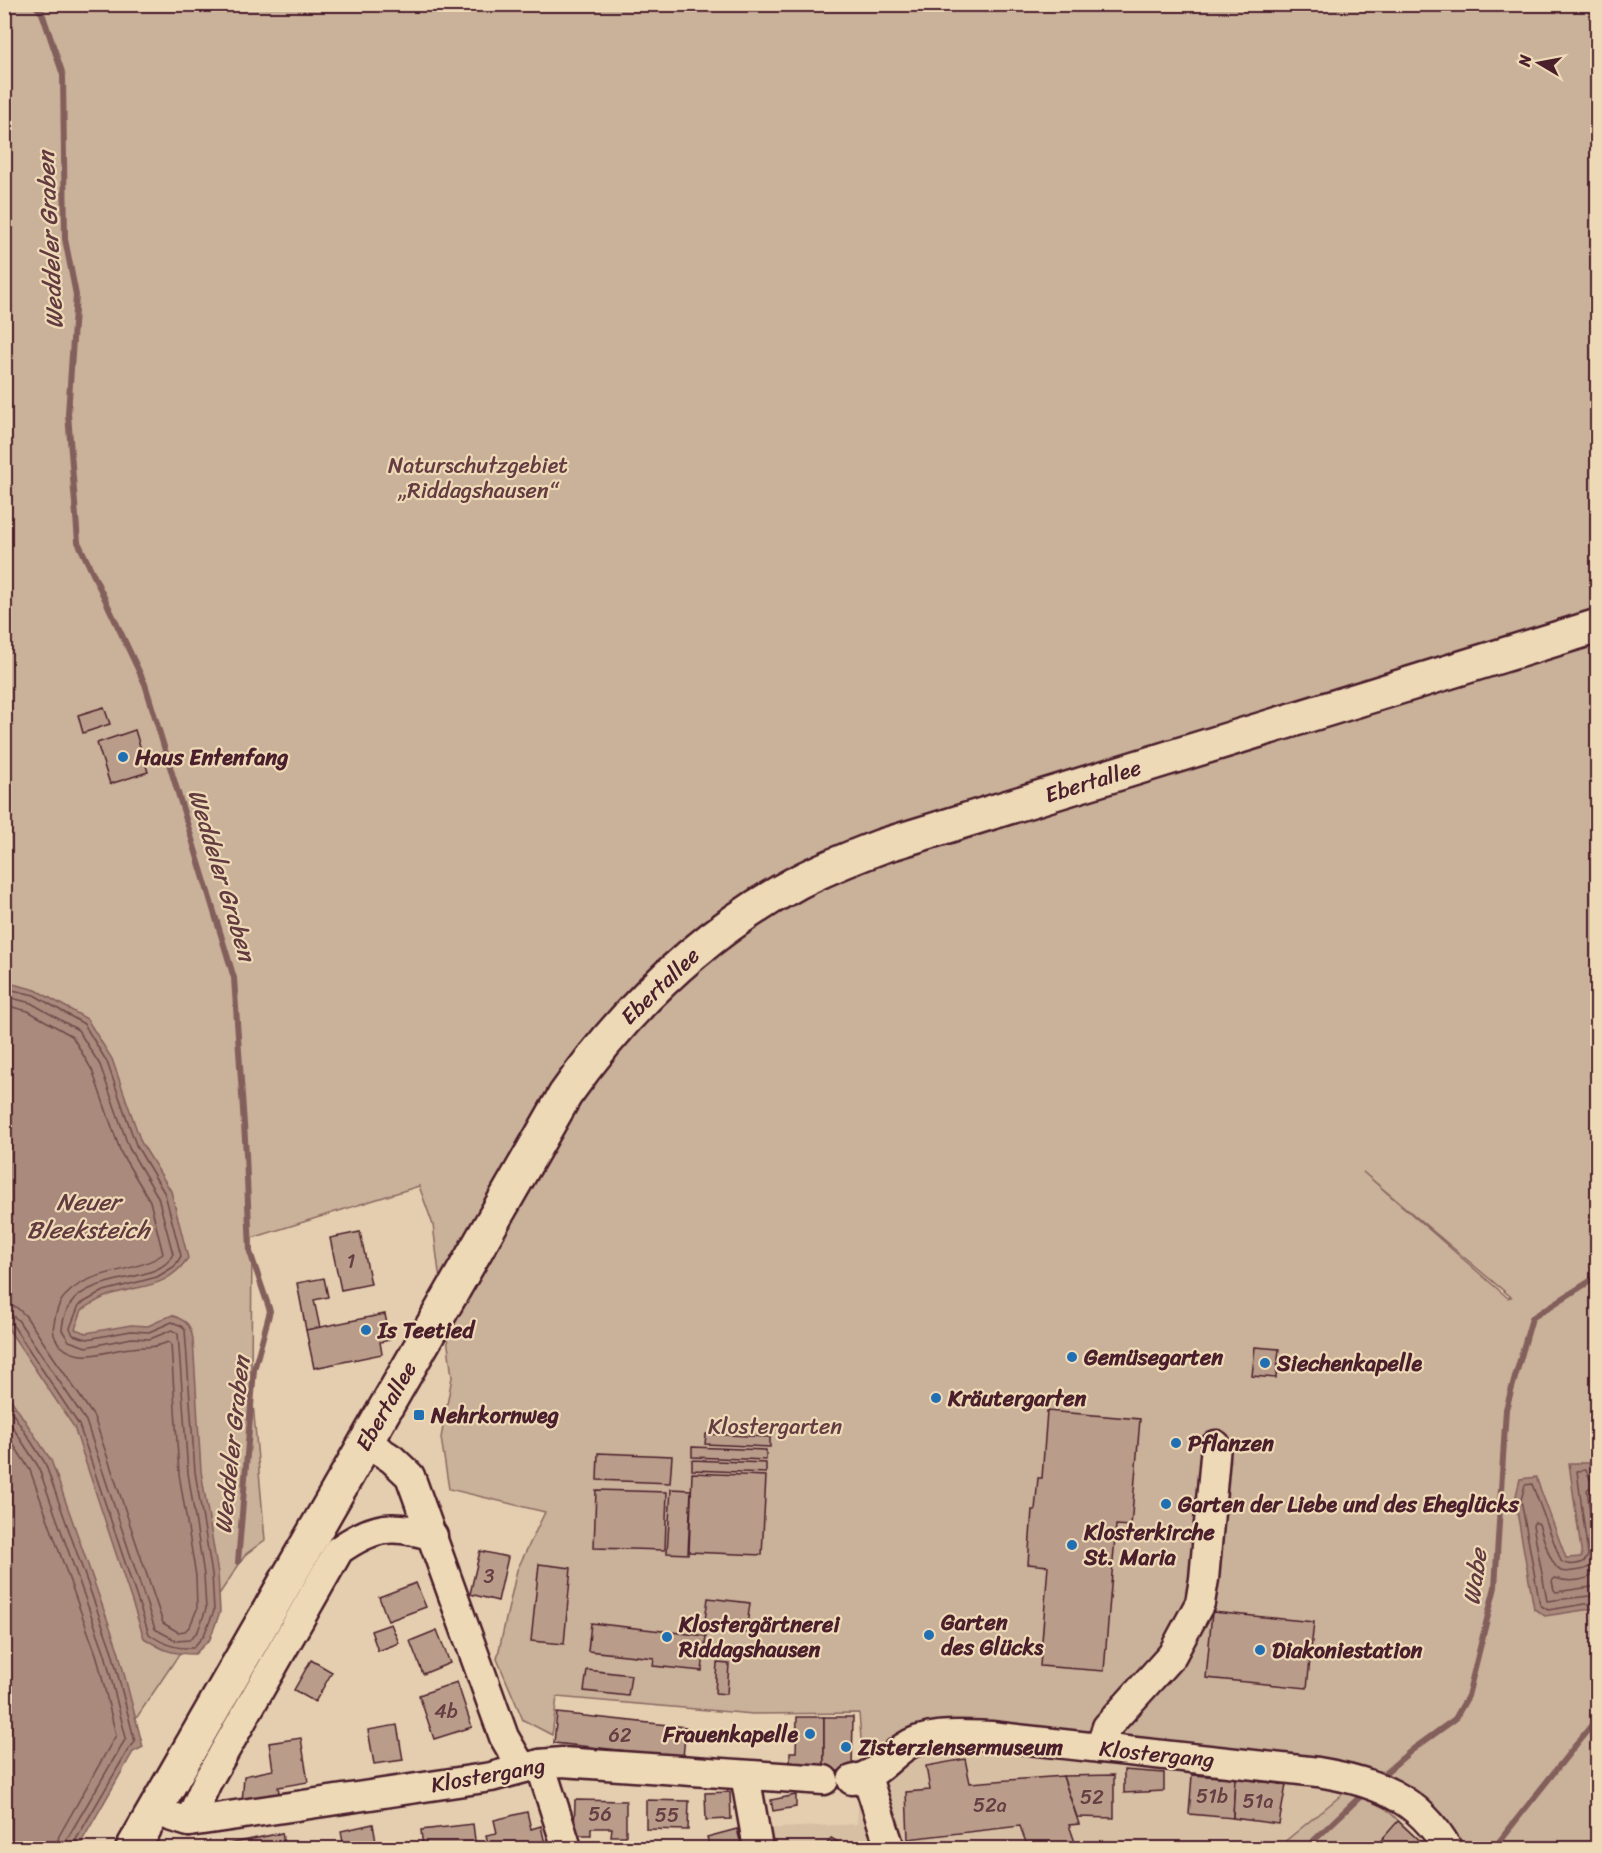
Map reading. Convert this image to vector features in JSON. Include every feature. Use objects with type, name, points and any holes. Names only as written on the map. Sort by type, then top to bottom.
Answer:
[{"type":"main road","name":"Ebertallee","points":[[133,1848],[544,1130],[588,1063],[640,1002],[698,948],[755,908],[798,882],[834,865],[916,834],[1598,626]]},
{"type":"street","points":[[366,1442],[392,1459],[410,1476],[504,1737],[531,1766],[567,1848]]},
{"type":"street","points":[[1100,1748],[1107,1727],[1172,1655],[1200,1603],[1216,1445]]},
{"type":"street","points":[[189,1822],[210,1777],[339,1550],[360,1535],[379,1529],[408,1528],[433,1536]]},
{"type":"street","name":"Klostergang","points":[[890,1848],[860,1778],[905,1747],[938,1737],[991,1737],[1318,1772],[1375,1786],[1407,1803],[1426,1820],[1447,1848]]},
{"type":"street","name":"Klostergang","points":[[156,1809],[189,1822],[491,1777],[531,1766],[562,1762],[824,1780]]},
{"type":"street","points":[[745,1775],[758,1848]]},
{"type":"shaded area","points":[[968,1750],[1183,1769],[1306,1783],[1345,1792],[1277,1848],[762,1848],[760,1829],[857,1824],[859,1789],[924,1753]]},
{"type":"green space","points":[[4,5],[1597,5],[1597,1848],[1277,1848],[1345,1792],[1382,1805],[1425,1846],[1428,1824],[1353,1763],[969,1725],[870,1755],[862,1752],[859,1713],[753,1714],[557,1697],[552,1735],[523,1720],[497,1659],[517,1570],[545,1512],[449,1489],[441,1438],[452,1377],[433,1225],[419,1186],[252,1238],[251,1380],[265,1540],[246,1554],[121,1741],[5,1848]],"holes":[[[1363,1172],[1511,1297],[1508,1298]]]},
{"type":"water","name":"Neuer Bleeksteich","points":[[5,982],[36,990],[87,1019],[112,1059],[141,1142],[171,1191],[188,1258],[171,1276],[161,1281],[107,1296],[88,1306],[82,1310],[75,1329],[86,1333],[131,1325],[148,1326],[172,1315],[184,1321],[191,1329],[201,1471],[218,1573],[220,1612],[210,1639],[195,1654],[168,1651],[144,1638],[74,1427],[5,1324]]},
{"type":"water","points":[[4,1389],[51,1460],[118,1650],[143,1747],[133,1752],[78,1848],[5,1848]]},
{"type":"water","points":[[1569,1463],[1592,1463],[1598,1489],[1597,1608],[1545,1616],[1534,1609],[1515,1500],[1520,1479],[1536,1477],[1566,1558],[1582,1557]]},
{"type":"building","points":[[104,707],[110,724],[83,733],[78,715]]},
{"type":"building","name":"Haus Entenfang","points":[[135,730],[148,772],[110,784],[97,743]]},
{"type":"building","points":[[360,1232],[371,1284],[341,1290],[330,1238]]},
{"type":"building","points":[[324,1278],[328,1297],[314,1300],[320,1328],[306,1330],[297,1283]]},
{"type":"building","points":[[385,1314],[390,1340],[380,1342],[382,1354],[314,1368],[306,1330]]},
{"type":"building","name":"Siechenkapelle","points":[[1255,1347],[1279,1349],[1276,1378],[1252,1376]]},
{"type":"building","name":"Klosterkirche St. Maria","points":[[1047,1411],[1140,1419],[1131,1526],[1116,1525],[1104,1671],[1040,1666],[1048,1566],[1028,1564],[1032,1510],[1035,1510],[1038,1478],[1042,1478]]},
{"type":"building","points":[[706,1434],[770,1437],[770,1447],[705,1444]]},
{"type":"building","points":[[692,1447],[766,1450],[766,1460],[692,1457]]},
{"type":"building","points":[[598,1453],[672,1456],[670,1483],[597,1480]]},
{"type":"building","points":[[692,1460],[766,1463],[766,1473],[692,1470]]},
{"type":"building","points":[[692,1473],[766,1476],[762,1555],[689,1552]]},
{"type":"building","points":[[671,1489],[691,1490],[688,1554],[667,1553]]},
{"type":"building","points":[[596,1490],[667,1492],[665,1550],[594,1548]]},
{"type":"building","points":[[480,1551],[508,1557],[498,1601],[470,1594]]},
{"type":"building","points":[[539,1564],[571,1568],[564,1644],[531,1641]]},
{"type":"building","points":[[416,1583],[426,1607],[388,1621],[379,1597]]},
{"type":"building","points":[[708,1598],[750,1603],[746,1633],[704,1628]]},
{"type":"building","name":"Diakoniestation","points":[[1212,1612],[1314,1622],[1307,1688],[1206,1678]]},
{"type":"building","points":[[591,1623],[706,1636],[702,1671],[653,1666],[654,1658],[588,1651]]},
{"type":"building","points":[[391,1624],[399,1643],[378,1651],[371,1631]]},
{"type":"building","points":[[437,1630],[450,1663],[423,1674],[410,1641]]},
{"type":"building","points":[[311,1660],[332,1672],[315,1702],[294,1690]]},
{"type":"building","points":[[717,1663],[729,1664],[727,1694],[715,1693]]},
{"type":"building","points":[[587,1670],[631,1675],[628,1696],[584,1691]]},
{"type":"building","points":[[457,1682],[472,1727],[434,1739],[419,1695]]},
{"type":"building","points":[[557,1713],[686,1727],[683,1757],[554,1743]]},
{"type":"building","name":"Frauenkapelle","points":[[797,1717],[824,1717],[824,1771],[790,1770],[790,1752],[796,1752]]},
{"type":"building","points":[[824,1717],[853,1717],[852,1771],[824,1771]]},
{"type":"building","points":[[397,1725],[403,1760],[374,1764],[368,1730]]},
{"type":"building","points":[[301,1738],[308,1782],[278,1787],[280,1797],[242,1804],[244,1776],[273,1770],[269,1743]]},
{"type":"building","points":[[965,1759],[970,1783],[1063,1776],[1079,1824],[1069,1825],[1077,1848],[1028,1848],[1020,1826],[908,1839],[906,1792],[930,1790],[926,1766]]},
{"type":"building","points":[[1124,1770],[1164,1773],[1164,1791],[1124,1793]]},
{"type":"building","points":[[1114,1775],[1114,1818],[1077,1817],[1063,1776]]},
{"type":"building","points":[[1192,1775],[1235,1778],[1233,1818],[1189,1814]]},
{"type":"building","points":[[1235,1778],[1286,1785],[1279,1824],[1233,1818]]},
{"type":"building","points":[[730,1792],[731,1819],[706,1820],[705,1793]]},
{"type":"building","points":[[796,1795],[796,1807],[773,1811],[771,1800]]},
{"type":"building","points":[[575,1800],[626,1801],[626,1836],[611,1836],[612,1828],[591,1828],[591,1835],[574,1835]]},
{"type":"building","points":[[646,1800],[689,1801],[688,1830],[646,1829]]},
{"type":"building","points":[[527,1812],[531,1829],[541,1826],[546,1848],[533,1848],[532,1844],[513,1848],[489,1848],[486,1835],[497,1833],[494,1820]]},
{"type":"building","points":[[1398,1821],[1427,1848],[1379,1848],[1376,1846]]},
{"type":"building","points":[[373,1824],[377,1848],[344,1848],[341,1831]]},
{"type":"building","points":[[473,1824],[476,1848],[423,1848],[421,1830]]},
{"type":"building","points":[[737,1829],[742,1848],[710,1848],[707,1837]]},
{"type":"building","points":[[282,1833],[285,1848],[229,1848],[228,1844]]},
{"type":"building","points":[[831,1838],[849,1848],[824,1848]]},
{"type":"waterway","name":"Weddeler Graben","points":[[34,4],[42,13],[63,75],[65,239],[76,295],[68,414],[78,542],[145,684],[234,978],[250,1252],[270,1311],[254,1370],[238,1562]]},
{"type":"waterway","name":"Wabe","points":[[1378,1779],[1412,1750],[1455,1719],[1468,1696],[1495,1587],[1506,1409],[1532,1318],[1598,1276]]},
{"type":"waterway","points":[[1494,1848],[1598,1717]]},
{"type":"waterway","name":"Wabe","points":[[1306,1848],[1365,1792]]},
{"type":"place","name":"Haus Entenfang","points":[[123,757]]},
{"type":"place","name":"Is Teetied","points":[[366,1330]]},
{"type":"place","name":"Gemüsegarten","points":[[1072,1357]]},
{"type":"place","name":"Siechenkapelle","points":[[1265,1363]]},
{"type":"place","name":"Kräutergarten","points":[[936,1398]]},
{"type":"place","name":"Nehrkornweg","points":[[419,1415]]},
{"type":"place","name":"Pflanzen","points":[[1176,1443]]},
{"type":"place","name":"Garten der Liebe und des Eheglücks","points":[[1166,1504]]},
{"type":"place","name":"Klosterkirche St. Maria","points":[[1072,1545]]},
{"type":"place","name":"Garten des Glücks","points":[[929,1635]]},
{"type":"place","name":"Klostergärtnerei Riddagshausen","points":[[667,1637]]},
{"type":"place","name":"Diakoniestation","points":[[1260,1650]]},
{"type":"place","name":"Frauenkapelle","points":[[810,1734]]},
{"type":"place","name":"Zisterziensermuseum","points":[[846,1747]]},
{"type":"park label","name":"Naturschutzgebiet „Riddagshausen“","points":[[478,478]]},
{"type":"park label","name":"Klostergarten","points":[[775,1426]]}]
